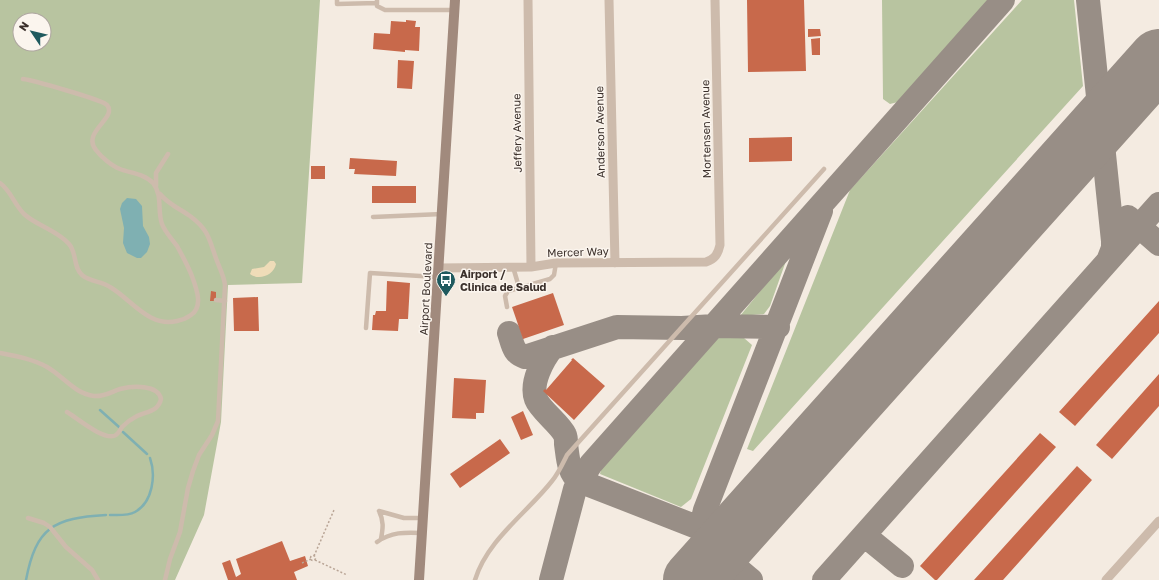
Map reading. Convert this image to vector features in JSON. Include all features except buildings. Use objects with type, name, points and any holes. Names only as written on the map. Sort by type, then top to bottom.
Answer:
[{"type":"main road","name":"Airport Boulevard","points":[[419,580],[455,5]]},
{"type":"street","name":"Jeffery Avenue","points":[[528,0],[531,267]]},
{"type":"street","name":"Anderson Avenue","points":[[609,0],[615,263]]},
{"type":"street","name":"Mortensen Avenue","points":[[715,0],[720,245],[716,256]]},
{"type":"street","name":"Mercer Way","points":[[439,273],[531,267],[556,263],[706,262],[716,256]]},
{"type":"street","points":[[1106,580],[1159,521]]},
{"type":"lane","points":[[337,0],[337,4],[377,2],[377,6],[385,10],[455,5]]},
{"type":"lane","points":[[23,79],[35,81],[99,100],[105,104],[108,107],[108,112],[106,118],[94,133],[92,141],[94,148],[115,166],[150,180],[165,200],[189,215],[206,231],[216,261],[224,276],[225,285],[218,421],[212,435],[199,455],[193,471],[188,488],[180,532],[170,559],[165,580]]},
{"type":"lane","points":[[0,182],[7,188],[18,206],[25,214],[52,231],[70,245],[77,268],[82,275],[90,280],[111,288],[129,303],[156,320],[167,323],[182,320],[193,314],[198,306],[198,298],[192,274],[177,246],[161,223],[160,200],[155,185],[159,167],[168,154]]},
{"type":"lane","points":[[475,580],[479,568],[489,551],[553,480],[568,455],[824,169]]},
{"type":"lane","points":[[373,218],[442,214]]},
{"type":"lane","points":[[507,307],[504,300],[508,291],[550,279],[554,275],[556,263]]},
{"type":"lane","points":[[513,267],[519,287]]},
{"type":"lane","points":[[366,328],[370,273],[439,273]]},
{"type":"lane","points":[[216,300],[224,301]]},
{"type":"lane","points":[[0,353],[24,358],[47,367],[70,385],[89,396],[100,396],[121,389],[139,388],[154,390],[160,394],[161,399],[155,409],[131,420],[125,424],[118,434],[113,436],[104,435],[91,429],[66,412]]},
{"type":"lane","points":[[422,532],[403,532],[392,534],[379,540],[383,525],[379,511],[404,518],[423,518]]},
{"type":"lane","points":[[28,518],[44,523],[50,528],[66,547],[92,570],[98,580]]},
{"type":"path","points":[[302,563],[314,556],[334,510]]},
{"type":"path","points":[[314,556],[316,557],[316,560]]},
{"type":"path","points":[[311,559],[346,574]]},
{"type":"green space","points":[[0,0],[320,0],[302,283],[228,285],[221,422],[204,515],[175,580],[0,580]]},
{"type":"green space","points":[[882,0],[990,0],[898,102],[890,104],[883,99]]},
{"type":"green space","points":[[1022,0],[1074,0],[1083,86],[753,451],[747,449],[850,190]]},
{"type":"green space","points":[[787,258],[770,306],[764,314],[740,316]]},
{"type":"green space","points":[[719,336],[744,338],[752,345],[691,499],[681,507],[600,474],[602,465]]},
{"type":"sand","points":[[270,261],[274,261],[276,264],[275,268],[266,276],[258,277],[250,274],[252,269],[264,267]]},
{"type":"water","points":[[127,198],[136,199],[142,206],[143,226],[149,237],[150,244],[147,252],[141,258],[137,258],[127,253],[123,243],[124,228],[120,209],[122,203]]},
{"type":"waterway","points":[[100,410],[119,427]]},
{"type":"waterway","points":[[123,432],[147,454]]},
{"type":"waterway","points":[[110,515],[123,515],[135,512],[146,502],[152,488],[153,480],[150,458]]},
{"type":"waterway","points":[[26,580],[35,548],[42,537],[50,529],[60,523],[73,519],[106,515]]},
{"type":"taxiway","points":[[551,580],[575,489],[591,464],[1003,0]]},
{"type":"taxiway","points":[[824,580],[1108,261],[1113,248],[1113,241],[1088,0]]},
{"type":"taxiway","points":[[1108,261],[1159,204]]},
{"type":"taxiway","points":[[751,580],[718,551],[707,539],[702,529],[703,519],[705,510],[821,211]]},
{"type":"taxiway","points":[[1128,217],[1159,244]]},
{"type":"taxiway","points":[[509,333],[516,351],[525,357],[617,327],[778,327]]},
{"type":"taxiway","points":[[553,347],[545,358],[538,372],[535,386],[536,399],[565,435],[569,464],[575,477],[579,481],[702,529]]},
{"type":"taxiway","points":[[864,535],[902,566]]},
{"type":"runway","points":[[693,580],[1159,59]]},
{"type":"place","name":"Airport / Clinica de Salud","points":[[446,297]]}]
